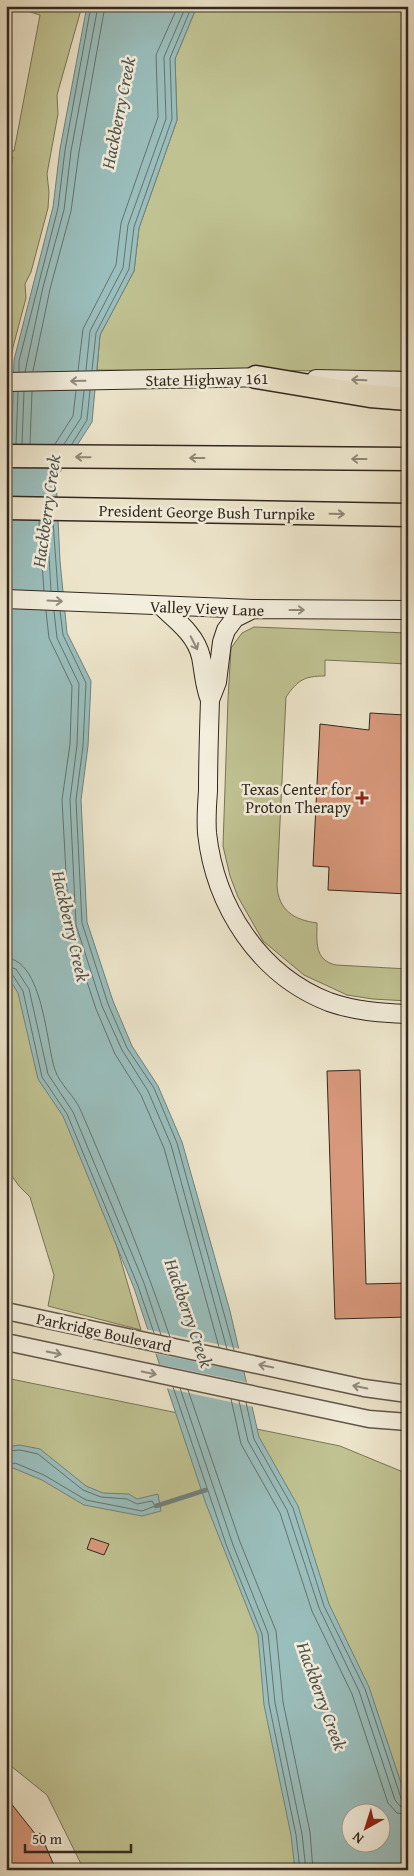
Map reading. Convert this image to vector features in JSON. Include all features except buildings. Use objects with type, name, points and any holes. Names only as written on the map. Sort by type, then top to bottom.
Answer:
[{"type":"highway","points":[[256,377],[370,396],[408,398]]},
{"type":"highway","points":[[6,456],[408,459]]},
{"type":"highway","name":"President George Bush Turnpike","points":[[6,508],[408,515]]},
{"type":"main road","name":"State Highway 161","points":[[6,382],[256,377],[408,381]]},
{"type":"main road","name":"Valley View Lane","points":[[6,599],[253,610],[408,610]]},
{"type":"main road","points":[[162,607],[192,637],[201,656],[204,684],[210,700]]},
{"type":"main road","points":[[253,610],[235,618],[226,630],[222,642],[216,682],[210,700],[207,832],[215,870],[231,916],[259,955],[295,985],[330,1002],[372,1012],[408,1014]]},
{"type":"street","name":"Parkridge Boulevard","points":[[6,1311],[364,1388],[408,1394]]},
{"type":"street","name":"Parkridge Boulevard","points":[[6,1342],[369,1419],[408,1422]]},
{"type":"green space","points":[[41,6],[82,6],[57,95],[58,114],[47,174],[48,208],[31,272],[25,284],[26,298],[13,347],[10,369],[6,369],[6,196],[13,157],[6,156],[6,150],[14,151],[40,15],[30,12],[29,9],[41,9]]},
{"type":"green space","points":[[197,6],[408,6],[408,371],[97,370],[100,335],[134,271],[139,228],[177,120],[175,59]]},
{"type":"green space","points":[[254,627],[408,633],[408,664],[325,660],[325,676],[302,680],[286,697],[277,885],[280,901],[289,912],[301,919],[317,923],[318,949],[324,959],[336,965],[408,969],[408,1001],[347,995],[304,975],[263,941],[238,897],[230,876],[223,846],[231,648],[242,633]]},
{"type":"green space","points":[[6,863],[141,1330],[48,1306],[54,1275],[30,1197],[6,1168]]},
{"type":"green space","points":[[6,1378],[340,1446],[408,1474],[408,1870],[84,1870],[47,1795],[6,1762]]},
{"type":"water","name":"Hackberry Creek","points":[[87,6],[197,6],[175,59],[177,120],[139,228],[134,271],[100,335],[92,422],[56,478],[60,561],[67,633],[91,681],[88,746],[81,800],[87,922],[113,1001],[132,1046],[158,1086],[182,1142],[230,1311],[259,1437],[298,1506],[329,1604],[369,1687],[406,1798],[408,1870],[295,1870],[291,1835],[264,1705],[258,1635],[206,1504],[134,1288],[63,1116],[38,1079],[18,993],[6,974],[6,495],[12,435],[14,360],[53,207],[60,149]]},
{"type":"water","points":[[20,1445],[40,1449],[86,1486],[103,1493],[129,1494],[137,1499],[158,1494],[161,1511],[142,1516],[84,1505],[42,1480],[13,1468],[6,1470],[6,1447]]},
{"type":"pier","points":[[145,1329],[241,1349],[246,1372],[153,1353]]},
{"type":"pier","points":[[157,1364],[249,1383],[254,1407],[165,1388]]},
{"type":"waterway","points":[[156,1506],[206,1490]]},
{"type":"place","name":"Texas Center for Proton Therapy","points":[[362,798]]}]
